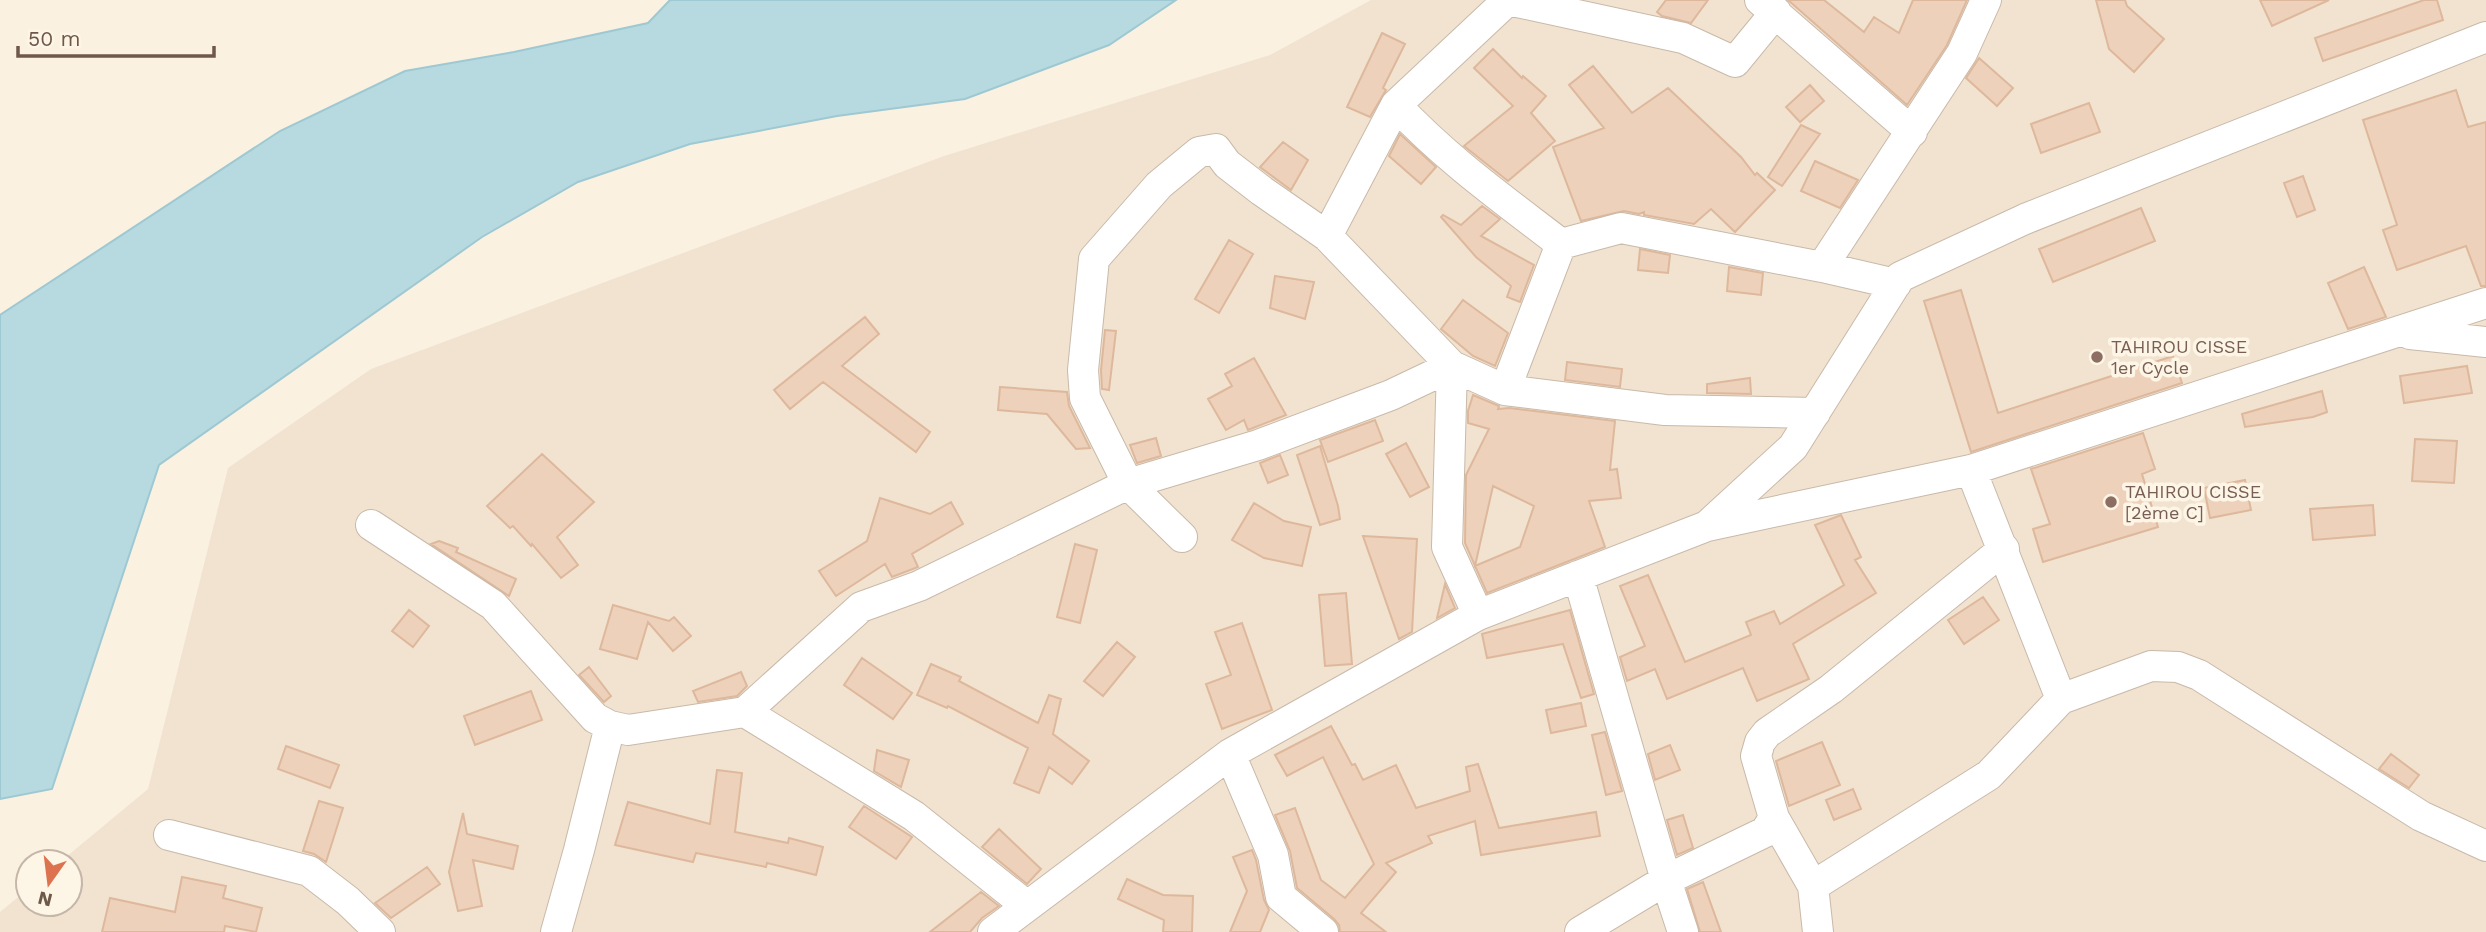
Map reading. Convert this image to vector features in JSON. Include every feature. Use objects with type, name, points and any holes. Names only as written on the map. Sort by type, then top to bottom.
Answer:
[{"type":"street","points":[[1327,236],[1396,105],[1508,0],[1683,38],[1735,62],[1768,6],[1912,132]]},
{"type":"street","points":[[1822,267],[1962,53],[1986,0]]},
{"type":"street","points":[[1707,526],[1793,447],[1900,277],[2025,219],[2486,37]]},
{"type":"street","points":[[1396,105],[1421,132],[1460,166],[1561,244]]},
{"type":"street","points":[[1182,537],[1128,484],[1085,398],[1083,370],[1094,259],[1159,185],[1199,152],[1216,149],[1227,164],[1327,236],[1451,366],[1505,390],[1665,410],[1815,413]]},
{"type":"street","points":[[1561,244],[1621,228],[1896,284]]},
{"type":"street","points":[[1505,390],[1561,244]]},
{"type":"street","points":[[993,932],[1230,754],[1478,615],[1707,526],[1971,470],[2486,303]]},
{"type":"street","points":[[2398,333],[2486,342]]},
{"type":"street","points":[[370,525],[493,605],[595,718],[610,726],[628,730],[745,712],[861,607],[919,586],[1128,484],[1258,445],[1391,395],[1451,366]]},
{"type":"street","points":[[1451,366],[1447,547],[1478,615]]},
{"type":"street","points":[[1971,470],[2061,699]]},
{"type":"street","points":[[1818,932],[1813,886],[1774,818],[1756,756],[1760,742],[1767,733],[1831,688],[2004,549]]},
{"type":"street","points":[[1578,576],[1665,880],[1683,932]]},
{"type":"street","points":[[1813,886],[1989,775],[2061,699],[2151,666],[2178,667],[2199,675],[2421,816],[2486,846]]},
{"type":"street","points":[[745,712],[915,816],[1027,906]]},
{"type":"street","points":[[556,932],[610,726]]},
{"type":"street","points":[[1230,754],[1273,855],[1281,897],[1323,932]]},
{"type":"street","points":[[1580,932],[1665,880],[1765,832],[1774,818]]},
{"type":"street","points":[[169,835],[309,871],[348,901],[380,932]]},
{"type":"shaded area","points":[[1371,0],[2486,0],[2486,932],[0,932],[0,912],[14,900],[14,918],[84,918],[84,848],[77,848],[148,789],[228,468],[371,369],[944,156],[1270,55]]},
{"type":"water","points":[[670,0],[1176,0],[1109,45],[965,99],[837,116],[690,144],[578,182],[482,237],[159,465],[52,789],[0,799],[0,315],[280,131],[405,71],[514,52],[648,23]]},
{"type":"building","points":[[1666,0],[1708,0],[1691,23],[1662,16],[1657,12]]},
{"type":"building","points":[[1788,0],[1824,0],[1864,32],[1874,17],[1899,33],[1913,0],[1967,0],[1947,45],[1907,105]]},
{"type":"building","points":[[2096,0],[2125,0],[2127,6],[2164,39],[2134,72],[2109,49]]},
{"type":"building","points":[[2260,0],[2329,0],[2272,26]]},
{"type":"building","points":[[2424,0],[2437,0],[2443,20],[2323,61],[2315,38]]},
{"type":"building","points":[[1382,33],[1405,44],[1383,88],[1386,90],[1370,117],[1347,107]]},
{"type":"building","points":[[1493,49],[1522,78],[1523,76],[1546,96],[1531,113],[1555,141],[1508,181],[1464,146],[1513,106],[1474,68]]},
{"type":"building","points":[[1979,58],[2013,88],[1997,106],[1966,78]]},
{"type":"building","points":[[1593,66],[1632,113],[1668,88],[1741,157],[1755,175],[1757,173],[1775,190],[1735,232],[1711,209],[1694,224],[1644,215],[1644,212],[1639,214],[1624,211],[1581,221],[1553,147],[1604,128],[1569,85]]},
{"type":"building","points":[[1810,85],[1824,101],[1800,122],[1786,107]]},
{"type":"building","points":[[2456,90],[2468,127],[2486,122],[2486,286],[2481,286],[2466,246],[2397,270],[2383,230],[2397,225],[2363,120]]},
{"type":"building","points":[[2089,103],[2100,132],[2041,153],[2031,124]]},
{"type":"building","points":[[1801,125],[1820,134],[1782,186],[1768,177]]},
{"type":"building","points":[[1400,134],[1436,167],[1421,184],[1389,156]]},
{"type":"building","points":[[1283,142],[1308,160],[1291,190],[1260,167]]},
{"type":"building","points":[[1815,161],[1858,180],[1840,208],[1801,191]]},
{"type":"building","points":[[2303,176],[2315,210],[2297,217],[2284,183]]},
{"type":"building","points":[[1482,206],[1500,219],[1481,236],[1534,265],[1520,302],[1507,297],[1511,286],[1476,257],[1441,217],[1443,215],[1461,225]]},
{"type":"building","points":[[2141,208],[2155,241],[2053,282],[2039,249]]},
{"type":"building","points":[[1229,240],[1253,254],[1219,313],[1195,299]]},
{"type":"building","points":[[1640,249],[1670,255],[1668,273],[1638,270]]},
{"type":"building","points":[[1729,267],[1763,273],[1761,295],[1727,291]]},
{"type":"building","points":[[2364,267],[2386,317],[2348,329],[2328,283]]},
{"type":"building","points":[[1275,276],[1314,282],[1305,319],[1270,308]]},
{"type":"building","points":[[1961,290],[1998,413],[2173,356],[2182,383],[1971,452],[1924,301]]},
{"type":"building","points":[[1463,300],[1508,333],[1495,366],[1473,356],[1441,329]]},
{"type":"building","points":[[865,317],[879,334],[842,366],[930,432],[916,452],[823,382],[790,409],[774,390]]},
{"type":"building","points":[[1105,330],[1116,331],[1109,390],[1102,389]]},
{"type":"building","points":[[1254,358],[1286,415],[1248,430],[1244,420],[1226,430],[1208,399],[1232,386],[1225,374]]},
{"type":"building","points":[[1567,362],[1622,369],[1620,387],[1565,380]]},
{"type":"building","points":[[2467,366],[2472,393],[2404,403],[2400,376]]},
{"type":"building","points":[[1750,378],[1751,394],[1707,393],[1707,384]]},
{"type":"building","points":[[1000,387],[1067,392],[1069,406],[1090,448],[1076,449],[1047,414],[998,410]]},
{"type":"building","points":[[2322,391],[2327,412],[2313,417],[2245,427],[2242,414]]},
{"type":"building","points":[[1473,395],[1499,406],[1498,409],[1509,408],[1615,421],[1610,470],[1617,469],[1621,498],[1589,501],[1605,547],[1487,593],[1475,566],[1465,543],[1466,475],[1489,429],[1468,423],[1468,411]],"holes":[[[1493,486],[1534,506],[1520,547],[1475,566]]]},
{"type":"building","points":[[1375,420],[1383,441],[1328,462],[1320,440]]},
{"type":"building","points":[[2143,433],[2155,469],[2142,474],[2158,527],[2043,562],[2033,529],[2050,524],[2031,469]]},
{"type":"building","points":[[1156,438],[1161,456],[1137,463],[1130,445]]},
{"type":"building","points":[[2415,439],[2457,441],[2454,483],[2412,481]]},
{"type":"building","points":[[1406,443],[1429,487],[1410,497],[1386,454]]},
{"type":"building","points":[[1320,446],[1340,519],[1320,525],[1297,455]]},
{"type":"building","points":[[542,454],[594,502],[557,537],[578,565],[561,578],[532,544],[531,546],[513,526],[510,528],[487,506]]},
{"type":"building","points":[[1280,455],[1288,475],[1268,483],[1260,463]]},
{"type":"building","points":[[2245,480],[2251,510],[2210,518],[2204,488]]},
{"type":"building","points":[[880,498],[930,514],[951,502],[963,524],[912,554],[918,567],[892,577],[885,564],[836,596],[819,571],[867,541]]},
{"type":"building","points":[[1254,503],[1284,521],[1311,527],[1302,566],[1264,558],[1232,540]]},
{"type":"building","points":[[2373,505],[2375,535],[2313,540],[2310,509]]},
{"type":"building","points":[[1841,515],[1861,557],[1855,560],[1876,593],[1793,644],[1809,679],[1757,701],[1743,668],[1667,699],[1655,669],[1627,681],[1620,657],[1645,646],[1620,586],[1648,575],[1685,662],[1751,635],[1746,622],[1774,611],[1780,624],[1844,585],[1815,525]]},
{"type":"building","points":[[1363,536],[1417,539],[1412,632],[1399,639]]},
{"type":"building","points":[[439,541],[458,548],[456,552],[516,579],[509,596],[431,544]]},
{"type":"building","points":[[1075,544],[1097,550],[1080,623],[1057,617]]},
{"type":"building","points":[[1445,584],[1455,608],[1437,618]]},
{"type":"building","points":[[1346,593],[1352,664],[1325,666],[1319,595]]},
{"type":"building","points":[[1983,597],[1999,620],[1964,644],[1948,620]]},
{"type":"building","points":[[613,605],[669,621],[674,617],[691,636],[673,651],[648,622],[637,659],[600,649]]},
{"type":"building","points":[[409,610],[429,626],[413,647],[392,631]]},
{"type":"building","points":[[1570,610],[1594,694],[1581,698],[1563,644],[1487,658],[1482,634]]},
{"type":"building","points":[[1242,623],[1272,710],[1222,729],[1206,684],[1231,675],[1215,632]]},
{"type":"building","points":[[1117,642],[1135,657],[1103,696],[1084,681]]},
{"type":"building","points":[[862,658],[912,693],[893,719],[844,685]]},
{"type":"building","points":[[931,664],[961,677],[959,681],[1038,723],[1049,695],[1061,699],[1053,734],[1089,761],[1072,784],[1049,767],[1039,793],[1014,783],[1028,748],[948,706],[947,708],[917,695]]},
{"type":"building","points":[[589,667],[611,696],[604,702],[579,675]]},
{"type":"building","points":[[741,672],[747,686],[737,696],[698,702],[693,691]]},
{"type":"building","points":[[531,691],[542,720],[475,745],[464,716]]},
{"type":"building","points":[[1581,703],[1586,726],[1551,733],[1546,710]]},
{"type":"building","points":[[1331,726],[1363,780],[1396,765],[1416,808],[1470,791],[1466,767],[1478,764],[1499,828],[1596,812],[1600,836],[1481,855],[1475,821],[1428,836],[1432,843],[1386,863],[1396,872],[1361,913],[1386,932],[1340,932],[1334,919],[1297,888],[1290,851],[1275,815],[1295,808],[1321,880],[1345,898],[1374,864],[1323,757],[1287,776],[1275,755]]},
{"type":"building","points":[[1605,732],[1622,791],[1606,795],[1592,735]]},
{"type":"building","points":[[1822,742],[1840,785],[1789,806],[1776,761]]},
{"type":"building","points":[[1670,745],[1680,770],[1655,780],[1648,754]]},
{"type":"building","points":[[286,746],[339,765],[330,788],[278,769]]},
{"type":"building","points":[[877,750],[909,760],[901,787],[874,771]]},
{"type":"building","points":[[2391,754],[2419,775],[2409,788],[2379,769]]},
{"type":"building","points":[[717,770],[742,773],[735,832],[788,843],[789,838],[823,847],[816,875],[767,863],[766,867],[696,853],[693,862],[615,845],[628,802],[710,824]]},
{"type":"building","points":[[1853,789],[1861,809],[1834,820],[1826,800]]},
{"type":"building","points":[[319,801],[343,808],[326,862],[303,851]]},
{"type":"building","points":[[864,806],[912,837],[896,859],[849,827]]},
{"type":"building","points":[[463,813],[467,834],[518,846],[513,869],[473,860],[482,906],[458,911],[449,872]]},
{"type":"building","points":[[1683,815],[1693,848],[1677,855],[1667,820]]},
{"type":"building","points":[[999,829],[1041,869],[1027,884],[982,847]]},
{"type":"building","points":[[1252,850],[1269,910],[1260,932],[1230,932],[1247,891],[1233,857]]},
{"type":"building","points":[[427,867],[440,884],[391,918],[375,903]]},
{"type":"building","points":[[182,877],[226,886],[223,898],[262,908],[256,932],[225,926],[224,932],[102,932],[110,898],[175,912]]},
{"type":"building","points":[[1127,879],[1163,895],[1193,896],[1192,932],[1163,932],[1164,920],[1118,899]]},
{"type":"building","points":[[1703,882],[1721,932],[1700,932],[1687,889]]},
{"type":"building","points":[[981,892],[999,906],[982,918],[970,932],[930,932]]},
{"type":"place","name":"TAHIROU CISSE 1er Cycle","points":[[2097,357]]},
{"type":"place","name":"TAHIROU CISSE [2ème C]","points":[[2111,502]]}]
